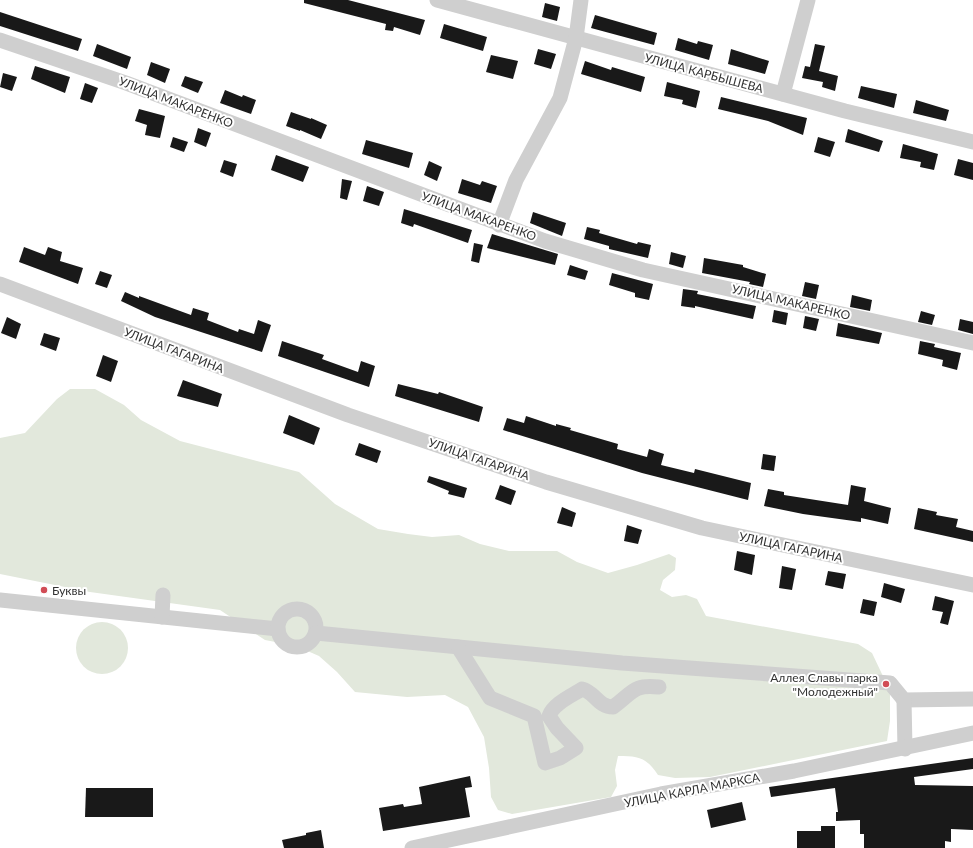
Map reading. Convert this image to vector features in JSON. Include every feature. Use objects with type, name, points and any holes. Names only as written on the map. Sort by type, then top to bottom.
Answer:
[{"type":"street","name":"УЛИЦА КАРБЫШЕВА","points":[[437,0],[783,94],[973,142]]},
{"type":"street","points":[[500,225],[516,180],[560,98],[576,38],[581,0]]},
{"type":"street","points":[[783,94],[808,0]]},
{"type":"street","name":"УЛИЦА МАКАРЕНКО","points":[[0,40],[126,83],[545,241],[643,270],[973,343]]},
{"type":"street","name":"УЛИЦА ГАГАРИНА","points":[[0,284],[348,415],[546,482],[702,528],[973,585]]},
{"type":"street","points":[[162,617],[163,595]]},
{"type":"street","points":[[8,605],[105,617],[162,617],[278,629]]},
{"type":"street","points":[[294,609],[304,610],[312,615],[316,623],[316,633],[308,644],[294,647],[287,644],[281,638],[278,629],[280,620],[286,612],[294,609]]},
{"type":"street","points":[[316,633],[622,663],[890,683],[904,700],[905,749]]},
{"type":"street","points":[[458,647],[490,698],[534,716],[545,764],[560,758],[576,748],[557,728],[549,716],[551,711],[569,697],[582,689],[589,691],[601,705],[613,707],[638,687],[644,685],[659,687]]},
{"type":"street","points":[[904,700],[973,699]]},
{"type":"street","name":"УЛИЦА КАРЛА МАРКСА","points":[[412,848],[458,844],[660,794],[794,771],[905,749],[973,733]]},
{"type":"shaded area","points":[[70,389],[95,389],[124,405],[141,420],[180,441],[299,472],[335,504],[378,529],[432,537],[459,535],[480,544],[509,551],[557,551],[577,562],[608,573],[669,554],[676,558],[675,570],[663,580],[660,590],[672,597],[686,595],[697,599],[706,616],[858,644],[872,653],[890,691],[890,721],[887,741],[710,777],[675,778],[658,775],[650,764],[641,759],[631,756],[618,756],[615,770],[617,786],[611,797],[512,814],[498,810],[491,797],[489,768],[484,737],[468,707],[445,695],[407,697],[355,692],[337,672],[319,656],[296,646],[265,640],[220,610],[90,592],[0,574],[0,438],[25,433],[57,399]]},
{"type":"shaded area","points":[[97,622],[107,622],[121,629],[128,643],[128,653],[121,667],[107,674],[97,674],[87,670],[80,663],[76,653],[76,643],[80,633],[87,626]]},
{"type":"building","points":[[304,0],[348,0],[425,20],[420,35],[394,27],[393,31],[385,30],[386,24],[304,3]]},
{"type":"building","points":[[545,3],[560,7],[557,21],[542,17]]},
{"type":"building","points":[[0,12],[82,39],[78,51],[0,26]]},
{"type":"building","points":[[595,15],[657,33],[654,45],[591,28]]},
{"type":"building","points":[[444,24],[487,37],[483,51],[440,38]]},
{"type":"building","points":[[678,38],[697,44],[698,41],[713,45],[709,60],[675,50]]},
{"type":"building","points":[[97,44],[131,57],[127,69],[93,56]]},
{"type":"building","points":[[815,44],[825,46],[819,71],[838,76],[835,91],[822,87],[823,82],[802,78],[805,66],[810,67]]},
{"type":"building","points":[[538,49],[556,54],[551,69],[534,64]]},
{"type":"building","points":[[731,49],[769,61],[765,74],[728,64]]},
{"type":"building","points":[[491,55],[518,61],[513,79],[486,72]]},
{"type":"building","points":[[585,61],[611,70],[612,67],[645,77],[641,92],[581,74]]},
{"type":"building","points":[[151,62],[170,69],[165,83],[147,75]]},
{"type":"building","points":[[35,66],[70,77],[65,93],[31,79]]},
{"type":"building","points":[[3,73],[17,77],[12,91],[0,87]]},
{"type":"building","points":[[185,76],[203,82],[198,93],[181,86]]},
{"type":"building","points":[[667,82],[700,91],[696,108],[682,104],[683,100],[664,96]]},
{"type":"building","points":[[85,83],[98,88],[92,103],[80,99]]},
{"type":"building","points":[[861,86],[897,94],[894,108],[858,98]]},
{"type":"building","points":[[225,90],[242,97],[243,95],[256,100],[251,114],[220,103]]},
{"type":"building","points":[[721,97],[807,118],[803,135],[768,121],[718,109]]},
{"type":"building","points":[[916,100],[949,110],[946,121],[913,113]]},
{"type":"building","points":[[139,109],[165,116],[160,138],[145,135],[147,125],[135,121]]},
{"type":"building","points":[[291,112],[327,125],[321,139],[286,126]]},
{"type":"building","points":[[198,128],[211,133],[206,147],[194,142]]},
{"type":"building","points":[[848,129],[883,141],[879,152],[845,142]]},
{"type":"building","points":[[173,137],[188,142],[184,152],[170,147]]},
{"type":"building","points":[[818,137],[835,142],[830,157],[814,152]]},
{"type":"building","points":[[366,140],[413,153],[409,168],[362,154]]},
{"type":"building","points":[[903,144],[938,154],[934,170],[920,167],[921,162],[900,158]]},
{"type":"building","points":[[276,155],[309,167],[303,182],[271,170]]},
{"type":"building","points":[[958,159],[973,163],[973,180],[954,175]]},
{"type":"building","points":[[224,160],[237,164],[233,177],[220,172]]},
{"type":"building","points":[[429,161],[442,167],[437,181],[424,175]]},
{"type":"building","points":[[342,179],[352,181],[347,200],[340,198]]},
{"type":"building","points":[[462,179],[480,185],[482,181],[497,186],[491,203],[458,193]]},
{"type":"building","points":[[367,186],[384,192],[379,206],[363,201]]},
{"type":"building","points":[[404,209],[472,230],[468,243],[414,224],[413,227],[401,223]]},
{"type":"building","points":[[533,212],[566,223],[562,236],[530,223]]},
{"type":"building","points":[[587,227],[600,230],[599,233],[637,244],[638,242],[651,245],[648,258],[609,249],[609,246],[584,239]]},
{"type":"building","points":[[492,234],[558,254],[555,265],[487,248]]},
{"type":"building","points":[[474,243],[483,245],[479,263],[471,261]]},
{"type":"building","points":[[24,247],[45,255],[48,247],[62,252],[60,261],[83,268],[78,284],[19,262]]},
{"type":"building","points":[[671,252],[686,256],[683,268],[669,264]]},
{"type":"building","points":[[704,258],[743,265],[743,267],[766,274],[763,287],[749,284],[750,282],[702,273]]},
{"type":"building","points":[[570,265],[588,271],[585,280],[567,275]]},
{"type":"building","points":[[100,271],[112,275],[107,288],[95,284]]},
{"type":"building","points":[[612,273],[653,284],[649,300],[635,297],[635,293],[609,285]]},
{"type":"building","points":[[805,282],[819,285],[816,299],[802,296]]},
{"type":"building","points":[[683,289],[698,291],[697,294],[756,306],[753,319],[695,306],[695,308],[681,306]]},
{"type":"building","points":[[125,292],[191,315],[193,308],[209,313],[207,320],[238,332],[239,329],[254,334],[258,320],[271,325],[262,352],[155,317],[121,301]]},
{"type":"building","points":[[852,295],[872,300],[870,311],[850,307]]},
{"type":"building","points":[[774,310],[788,313],[786,325],[772,322]]},
{"type":"building","points":[[921,311],[935,315],[932,325],[918,322]]},
{"type":"building","points":[[805,316],[819,319],[816,331],[803,328]]},
{"type":"building","points":[[7,317],[21,324],[16,339],[1,333]]},
{"type":"building","points":[[960,319],[973,322],[973,334],[958,330]]},
{"type":"building","points":[[838,323],[882,333],[879,344],[836,336]]},
{"type":"building","points":[[44,333],[60,338],[56,351],[40,345]]},
{"type":"building","points":[[282,341],[324,355],[322,359],[358,372],[361,361],[375,366],[369,387],[278,356]]},
{"type":"building","points":[[920,341],[935,344],[934,347],[961,353],[957,370],[942,366],[943,360],[918,354]]},
{"type":"building","points":[[103,355],[118,361],[111,382],[96,376]]},
{"type":"building","points":[[183,380],[222,394],[218,407],[177,396]]},
{"type":"building","points":[[398,384],[438,394],[439,392],[483,407],[479,422],[395,396]]},
{"type":"building","points":[[289,415],[320,428],[314,445],[283,433]]},
{"type":"building","points":[[526,416],[556,426],[556,424],[571,428],[570,430],[618,444],[617,449],[647,457],[649,449],[664,454],[661,465],[694,473],[695,469],[751,483],[748,500],[642,473],[503,430],[507,418],[524,423]]},
{"type":"building","points":[[359,443],[381,451],[377,463],[355,455]]},
{"type":"building","points":[[763,454],[776,456],[774,471],[761,469]]},
{"type":"building","points":[[429,476],[467,488],[464,498],[448,494],[449,491],[427,482]]},
{"type":"building","points":[[500,485],[516,491],[511,505],[495,499]]},
{"type":"building","points":[[851,485],[866,488],[864,501],[891,508],[888,524],[861,518],[861,522],[803,514],[764,506],[768,489],[784,492],[784,495],[848,505]]},
{"type":"building","points":[[562,507],[576,513],[572,527],[557,523]]},
{"type":"building","points":[[918,508],[937,512],[936,515],[958,519],[956,527],[973,531],[973,542],[914,529]]},
{"type":"building","points":[[627,525],[642,530],[638,544],[624,541]]},
{"type":"building","points":[[737,551],[755,555],[752,575],[734,570]]},
{"type":"building","points":[[782,566],[796,569],[792,590],[779,588]]},
{"type":"building","points":[[828,571],[846,574],[843,589],[825,585]]},
{"type":"building","points":[[884,583],[905,589],[901,603],[881,597]]},
{"type":"building","points":[[935,596],[954,601],[948,625],[940,623],[943,612],[932,610]]},
{"type":"building","points":[[863,599],[877,602],[874,616],[860,613]]},
{"type":"building","points":[[973,758],[973,769],[914,777],[915,785],[973,786],[973,830],[951,829],[951,842],[945,841],[945,848],[864,848],[864,834],[860,834],[860,820],[836,821],[836,812],[838,812],[835,788],[771,797],[769,787]]},
{"type":"building","points":[[470,776],[472,787],[465,788],[470,817],[383,831],[379,808],[403,804],[404,807],[422,804],[419,787]]},
{"type":"building","points":[[86,788],[153,788],[153,817],[85,817]]},
{"type":"building","points":[[742,802],[746,820],[711,828],[707,810]]},
{"type":"building","points":[[821,826],[835,826],[835,848],[797,848],[797,831],[821,831]]},
{"type":"building","points":[[321,830],[324,848],[284,848],[282,840]]},
{"type":"place","name":"Буквы","points":[[44,590]]},
{"type":"place","name":"Аллея Славы парка \"Молодежный\"","points":[[886,684]]}]
